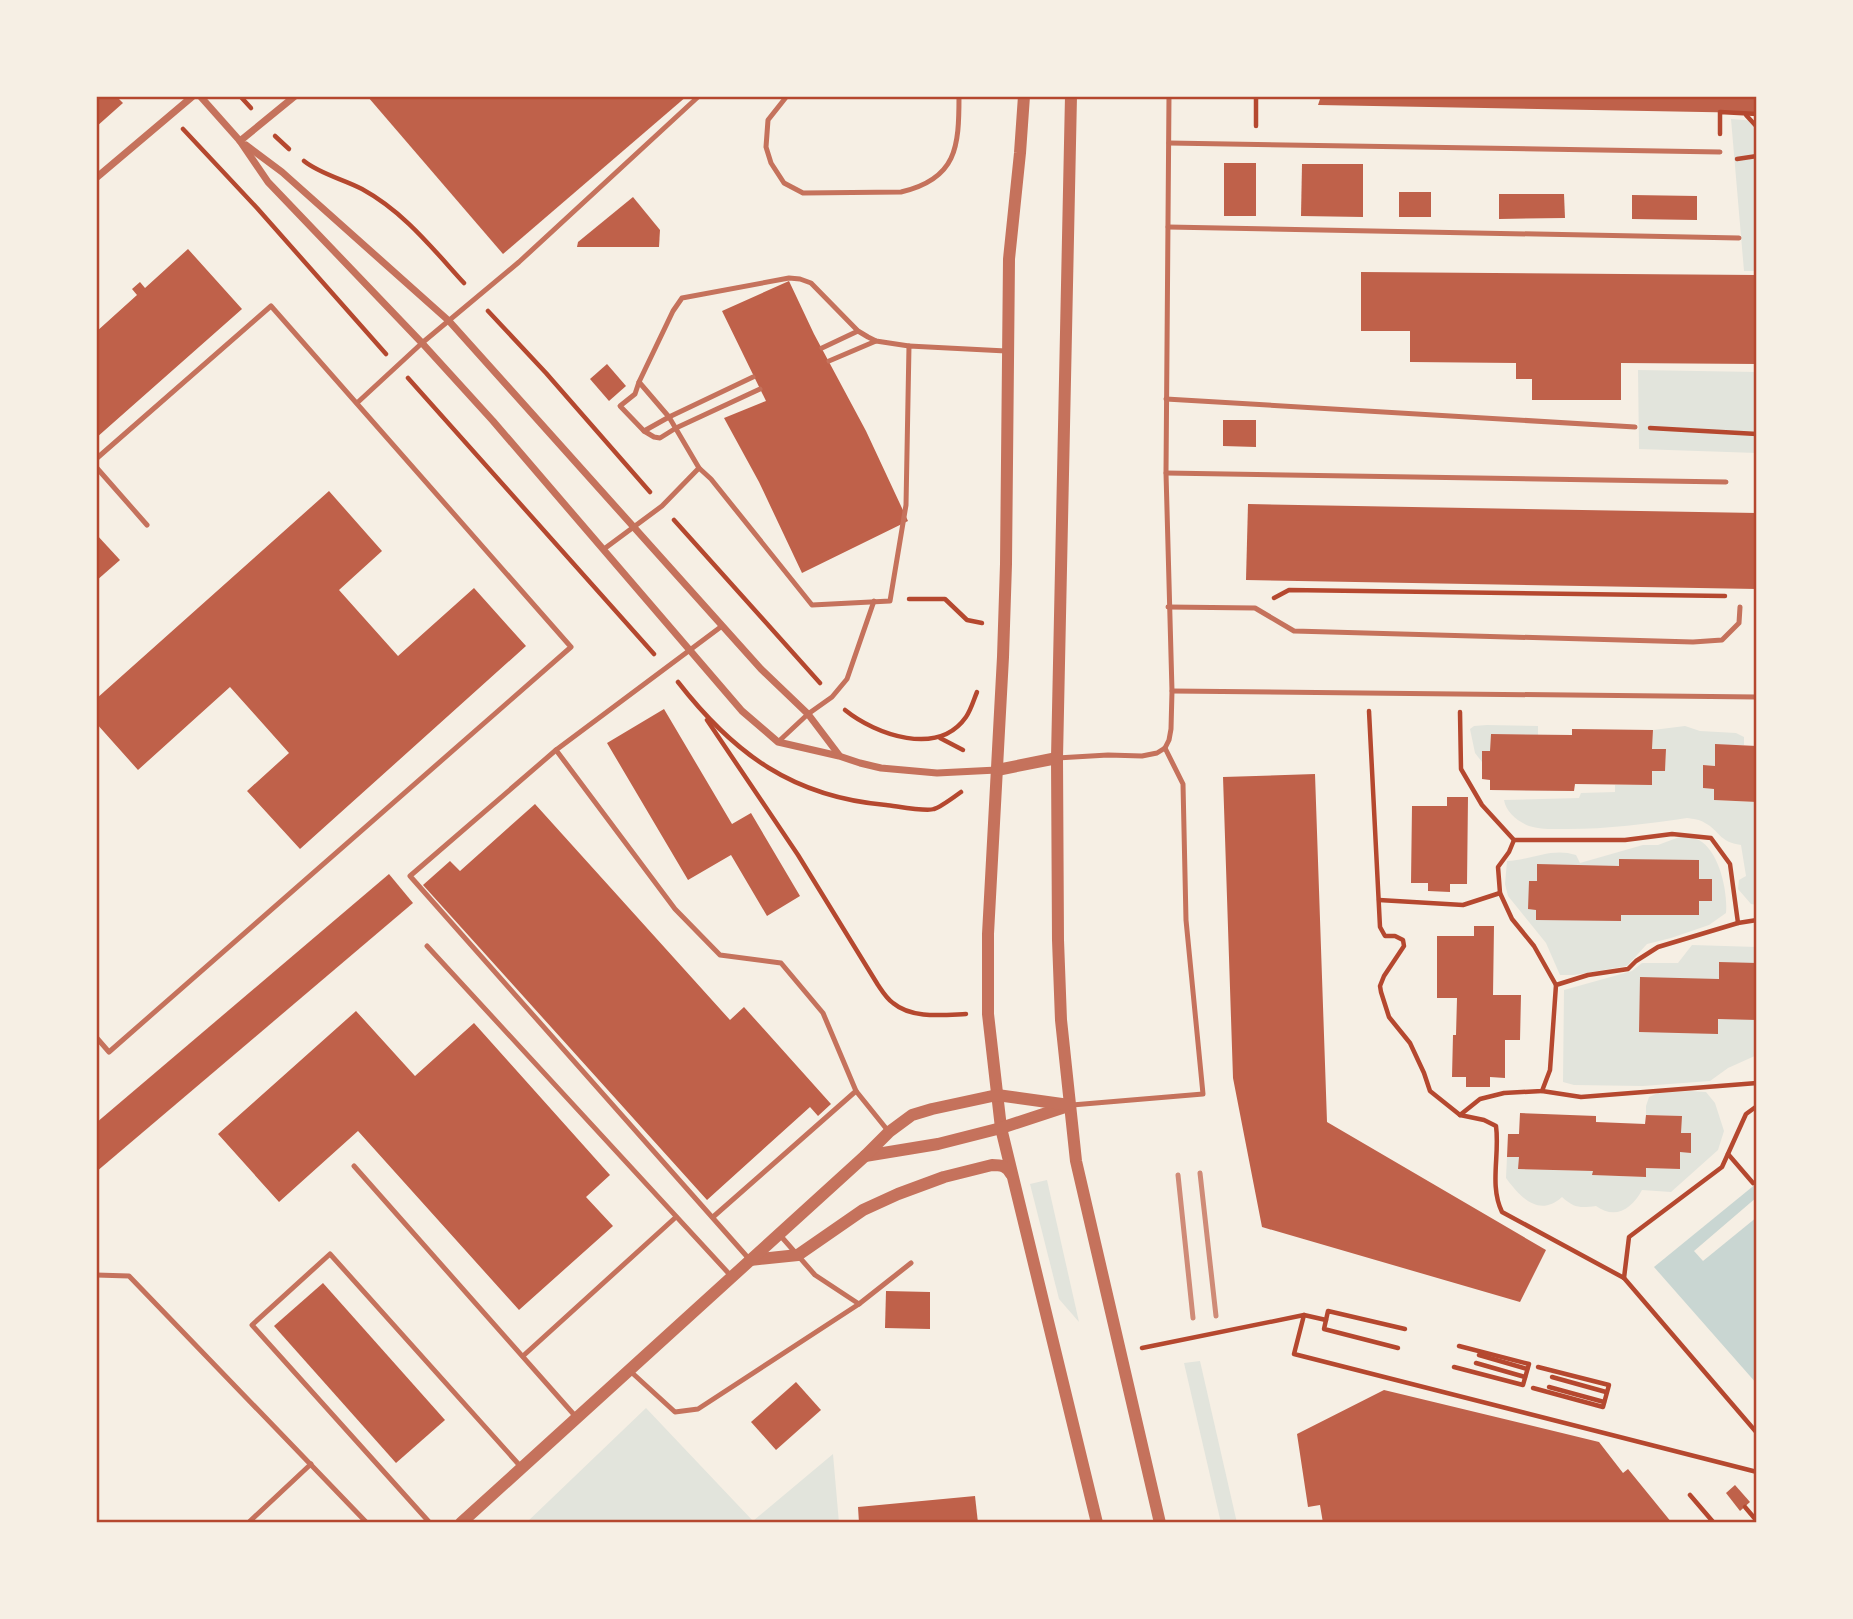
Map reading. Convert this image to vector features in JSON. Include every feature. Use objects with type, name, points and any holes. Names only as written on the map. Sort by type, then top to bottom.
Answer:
[{"type":"street","points":[[96,178],[193,96]]},
{"type":"street","points":[[200,96],[240,141],[268,182],[422,343],[743,711],[778,742],[860,763],[937,773],[997,769],[1057,758]]},
{"type":"street","points":[[240,141],[295,96]]},
{"type":"street","points":[[1024,96],[1009,259],[1006,564],[988,934],[988,1014],[1001,1128],[1097,1523]]},
{"type":"street","points":[[1071,96],[1057,758],[1061,1020],[1076,1161],[1160,1523]]},
{"type":"street","points":[[240,141],[282,172],[449,321],[761,669],[808,714],[839,756]]},
{"type":"street","points":[[461,1523],[889,1132],[912,1115],[997,1095],[1069,1105]]},
{"type":"street","points":[[865,1156],[938,1144],[1001,1128],[1069,1105]]},
{"type":"street","points":[[751,1260],[798,1255],[863,1210],[926,1183],[992,1165],[1009,1169],[1013,1178]]},
{"type":"lane","points":[[357,403],[422,343],[519,262],[699,96]]},
{"type":"lane","points":[[787,96],[768,120],[766,147],[771,163],[783,183],[803,192],[901,192],[935,180],[952,158],[959,132],[960,96]]},
{"type":"lane","points":[[1057,758],[1142,756],[1157,753],[1165,748],[1171,729],[1166,473],[1169,96]]},
{"type":"lane","points":[[1169,142],[1720,152]]},
{"type":"lane","points":[[1168,227],[1739,238]]},
{"type":"lane","points":[[760,389],[660,438],[644,431],[620,406],[635,394],[682,298],[789,278],[811,283],[858,331],[876,341],[909,346],[1008,352]]},
{"type":"lane","points":[[96,459],[271,306],[571,647],[109,1052],[96,1037]]},
{"type":"lane","points":[[822,348],[858,331]]},
{"type":"lane","points":[[829,362],[876,341]]},
{"type":"lane","points":[[639,382],[669,417],[699,468],[812,605],[890,601],[905,505],[909,346]]},
{"type":"lane","points":[[644,431],[753,377]]},
{"type":"lane","points":[[1166,399],[1635,427]]},
{"type":"lane","points":[[96,467],[147,525]]},
{"type":"lane","points":[[604,549],[662,506],[699,468]]},
{"type":"lane","points":[[1166,473],[1726,482]]},
{"type":"lane","points":[[778,742],[832,696],[847,678],[874,601]]},
{"type":"lane","points":[[1168,607],[1255,608],[1294,631],[1693,642],[1722,640],[1739,623],[1740,607]]},
{"type":"lane","points":[[722,626],[556,750],[410,876],[751,1260]]},
{"type":"lane","points":[[1172,691],[1757,697]]},
{"type":"lane","points":[[1069,1105],[1203,1094],[1186,920],[1184,784],[1165,748]]},
{"type":"lane","points":[[556,750],[675,909],[720,955],[781,963],[823,1013],[856,1091],[889,1132]]},
{"type":"lane","points":[[427,946],[732,1277]]},
{"type":"lane","points":[[713,1217],[856,1091]]},
{"type":"lane","points":[[354,1166],[577,1418]]},
{"type":"lane","points":[[523,1356],[676,1217]]},
{"type":"lane","points":[[779,1234],[815,1275],[859,1304]]},
{"type":"lane","points":[[430,1523],[252,1325],[330,1254],[522,1468]]},
{"type":"lane","points":[[629,1370],[674,1412],[698,1409],[859,1304],[911,1263]]},
{"type":"lane","points":[[96,1275],[129,1276],[367,1523]]},
{"type":"lane","points":[[248,1523],[311,1464]]},
{"type":"path","points":[[240,96],[290,150]]},
{"type":"path","points":[[1255,144],[1256,96]]},
{"type":"path","points":[[1720,152],[1720,113],[1757,114]]},
{"type":"path","points":[[1745,114],[1757,127]]},
{"type":"path","points":[[299,157],[307,164],[361,188],[392,207],[413,226],[846,711],[865,725],[893,736],[939,737],[950,732],[966,717],[977,691]]},
{"type":"path","points":[[1635,427],[1757,434]]},
{"type":"path","points":[[1255,608],[1289,590],[1729,596]]},
{"type":"path","points":[[890,601],[945,599],[967,620],[983,623]]},
{"type":"path","points":[[1368,693],[1380,927],[1385,936],[1395,936],[1403,940],[1404,946],[1380,986],[1389,1017],[1410,1043],[1430,1091],[1460,1115],[1484,1120],[1496,1126],[1498,1137],[1494,1174],[1497,1201],[1502,1212],[1624,1278],[1757,1433]]},
{"type":"path","points":[[1460,694],[1461,769],[1482,805],[1514,840],[1625,839],[1672,834],[1711,838],[1730,864],[1738,923]]},
{"type":"path","points":[[701,711],[798,855],[878,985],[893,1004],[923,1014],[988,1014]]},
{"type":"path","points":[[1514,840],[1498,867],[1500,893],[1512,919],[1534,946],[1556,985],[1550,1070],[1542,1091]]},
{"type":"path","points":[[1378,900],[1463,905],[1500,893]]},
{"type":"path","points":[[1556,985],[1588,975],[1628,969],[1658,947],[1738,923],[1757,920]]},
{"type":"path","points":[[1460,1115],[1480,1099],[1504,1093],[1542,1091],[1581,1097],[1757,1083]]},
{"type":"path","points":[[1624,1278],[1629,1237],[1722,1167],[1746,1114],[1757,1106]]},
{"type":"path","points":[[1728,1154],[1753,1183]]},
{"type":"path","points":[[1398,1348],[1324,1329],[1328,1311],[1405,1329]]},
{"type":"path","points":[[1120,1353],[1304,1314],[1326,1320]]},
{"type":"path","points":[[1304,1314],[1294,1354],[1757,1472]]},
{"type":"path","points":[[1454,1367],[1523,1385],[1529,1364],[1459,1346]]},
{"type":"path","points":[[1479,1356],[1527,1369]]},
{"type":"path","points":[[1476,1363],[1525,1377]]},
{"type":"path","points":[[1533,1388],[1603,1407],[1609,1385],[1538,1367]]},
{"type":"path","points":[[1552,1377],[1606,1392]]},
{"type":"path","points":[[1549,1387],[1604,1402]]},
{"type":"path","points":[[1690,1496],[1714,1523]]},
{"type":"path","points":[[1745,1507],[1755,1521]]},
{"type":"shaded area","points":[[1731,119],[1757,121],[1757,271],[1744,271]]},
{"type":"shaded area","points":[[1638,370],[1757,372],[1757,453],[1639,449]]},
{"type":"shaded area","points":[[1487,725],[1538,726],[1538,735],[1491,734],[1490,751],[1482,751],[1482,762],[1475,753],[1470,729]]},
{"type":"shaded area","points":[[1685,726],[1700,731],[1736,733],[1744,737],[1744,745],[1716,745],[1715,766],[1703,765],[1703,788],[1714,789],[1714,800],[1757,802],[1757,905],[1751,904],[1738,889],[1739,880],[1746,876],[1741,845],[1724,839],[1701,821],[1687,818],[1612,827],[1543,829],[1520,822],[1505,804],[1504,800],[1579,798],[1581,793],[1615,792],[1615,785],[1652,785],[1652,771],[1665,770],[1666,749],[1652,749],[1653,730]]},
{"type":"shaded area","points":[[1682,836],[1699,840],[1712,853],[1724,883],[1726,913],[1709,925],[1647,944],[1627,966],[1560,975],[1546,943],[1508,896],[1505,884],[1507,861],[1558,852],[1576,855],[1580,863],[1643,845],[1658,845]]},
{"type":"shaded area","points":[[1692,945],[1757,947],[1757,1055],[1728,1068],[1710,1081],[1643,1086],[1574,1085],[1563,1082],[1564,990],[1632,971],[1642,963],[1678,963]]},
{"type":"shaded area","points":[[1706,1092],[1715,1103],[1724,1131],[1718,1150],[1671,1192],[1642,1190],[1628,1207],[1610,1212],[1596,1206],[1578,1206],[1562,1197],[1546,1206],[1538,1205],[1524,1198],[1506,1178],[1507,1157],[1519,1157],[1519,1169],[1593,1171],[1593,1175],[1645,1177],[1646,1168],[1680,1169],[1680,1152],[1691,1152],[1691,1133],[1681,1133],[1681,1116],[1646,1115],[1646,1106],[1649,1097],[1658,1093]]},
{"type":"shaded area","points":[[1047,1180],[1079,1322],[1059,1299],[1030,1184]]},
{"type":"shaded area","points":[[1757,1183],[1757,1384],[1654,1267]]},
{"type":"shaded area","points":[[1200,1361],[1237,1523],[1221,1523],[1184,1363]]},
{"type":"shaded area","points":[[646,1408],[753,1521],[833,1454],[839,1523],[526,1523]]},
{"type":"pier","points":[[1757,1197],[1757,1217],[1703,1261],[1694,1251]]},
{"type":"building","points":[[96,96],[116,96],[123,103],[96,127]]},
{"type":"building","points":[[369,96],[687,96],[503,254]]},
{"type":"building","points":[[1321,96],[1757,96],[1757,113],[1318,105]]},
{"type":"building","points":[[1224,163],[1256,163],[1256,216],[1224,216]]},
{"type":"building","points":[[1302,164],[1363,164],[1363,217],[1301,216]]},
{"type":"building","points":[[1399,192],[1431,192],[1431,217],[1399,217]]},
{"type":"building","points":[[1499,194],[1564,194],[1565,218],[1499,219]]},
{"type":"building","points":[[1632,195],[1697,196],[1697,220],[1632,219]]},
{"type":"building","points":[[633,197],[660,230],[659,247],[577,247],[578,242]]},
{"type":"building","points":[[188,249],[242,309],[96,438],[96,332],[137,295],[132,289],[140,282],[145,288]]},
{"type":"building","points":[[1361,272],[1757,275],[1757,364],[1621,363],[1621,400],[1532,400],[1532,379],[1516,379],[1516,363],[1410,362],[1410,331],[1361,331]]},
{"type":"building","points":[[789,281],[866,431],[908,521],[802,573],[759,482],[724,418],[766,401],[722,311]]},
{"type":"building","points":[[607,364],[626,386],[609,401],[590,379]]},
{"type":"building","points":[[1223,420],[1256,420],[1256,447],[1223,446]]},
{"type":"building","points":[[329,491],[382,551],[339,590],[398,656],[474,588],[526,646],[300,849],[247,791],[289,753],[230,687],[138,770],[96,723],[96,699]]},
{"type":"building","points":[[1248,504],[1757,513],[1757,589],[1246,580]]},
{"type":"building","points":[[96,534],[120,560],[96,581]]},
{"type":"building","points":[[664,709],[732,824],[751,813],[800,896],[767,916],[731,855],[688,880],[607,743]]},
{"type":"building","points":[[1572,729],[1653,730],[1652,749],[1666,749],[1665,771],[1652,771],[1652,785],[1575,784],[1574,791],[1490,790],[1490,780],[1482,779],[1482,751],[1490,751],[1491,734],[1572,735]]},
{"type":"building","points":[[1715,744],[1757,746],[1757,802],[1714,800],[1714,789],[1703,788],[1703,765],[1715,766]]},
{"type":"building","points":[[1315,774],[1327,1122],[1546,1250],[1520,1302],[1262,1227],[1233,1078],[1223,777]]},
{"type":"building","points":[[1447,797],[1468,797],[1467,884],[1450,884],[1450,892],[1428,891],[1428,883],[1411,883],[1412,806],[1447,806]]},
{"type":"building","points":[[535,804],[730,1020],[744,1007],[831,1104],[818,1116],[810,1107],[707,1200],[423,885],[450,861],[460,871]]},
{"type":"building","points":[[1619,859],[1699,860],[1699,879],[1712,879],[1712,901],[1699,901],[1699,915],[1621,915],[1621,921],[1536,920],[1536,910],[1528,909],[1529,881],[1537,881],[1537,864],[1619,866]]},
{"type":"building","points":[[389,874],[413,903],[96,1172],[96,1123]]},
{"type":"building","points":[[1474,926],[1494,926],[1493,995],[1521,995],[1520,1040],[1505,1040],[1505,1078],[1490,1077],[1490,1087],[1466,1087],[1466,1077],[1452,1077],[1457,998],[1437,998],[1437,936],[1474,936]]},
{"type":"building","points":[[1719,962],[1757,963],[1757,1020],[1718,1019],[1718,1034],[1639,1032],[1640,977],[1719,979]]},
{"type":"building","points":[[356,1011],[415,1076],[474,1023],[610,1175],[586,1197],[613,1226],[519,1310],[358,1131],[279,1202],[218,1134]]},
{"type":"building","points":[[1520,1113],[1596,1116],[1596,1122],[1645,1124],[1646,1115],[1682,1116],[1681,1133],[1691,1133],[1691,1153],[1680,1152],[1680,1169],[1646,1168],[1646,1177],[1592,1175],[1593,1171],[1518,1169],[1519,1157],[1507,1157],[1508,1134],[1519,1134]]},
{"type":"building","points":[[323,1283],[445,1420],[396,1463],[274,1326]]},
{"type":"building","points":[[886,1291],[930,1292],[930,1329],[885,1328]]},
{"type":"building","points":[[796,1382],[821,1410],[776,1450],[751,1422]]},
{"type":"building","points":[[1384,1390],[1599,1442],[1623,1473],[1628,1469],[1672,1523],[1323,1523],[1320,1505],[1308,1507],[1297,1434]]},
{"type":"building","points":[[1735,1485],[1750,1502],[1740,1511],[1726,1493]]},
{"type":"building","points":[[975,1496],[978,1523],[859,1523],[858,1507]]},
{"type":"railway","points":[[1200,1173],[1216,1316]]},
{"type":"railway","points":[[1178,1175],[1193,1318]]}]
